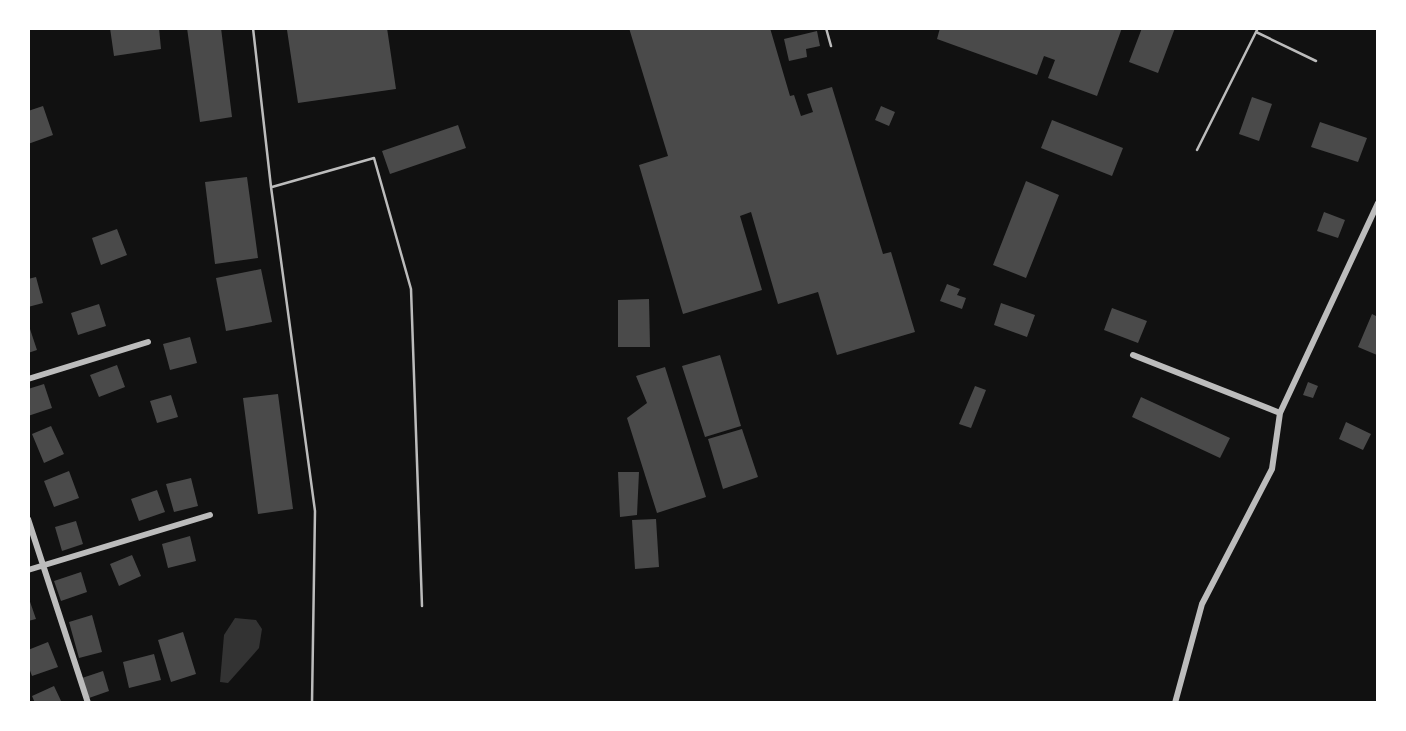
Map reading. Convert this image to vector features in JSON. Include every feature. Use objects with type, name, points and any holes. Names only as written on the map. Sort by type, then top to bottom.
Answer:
[{"type":"street","points":[[1175,703],[1202,604],[1272,469],[1280,413],[1378,203]]},
{"type":"street","points":[[28,379],[148,342]]},
{"type":"street","points":[[1133,355],[1280,413]]},
{"type":"street","points":[[28,570],[210,515]]},
{"type":"street","points":[[28,519],[88,703]]},
{"type":"lane","points":[[253,28],[271,187],[315,510],[312,703]]},
{"type":"lane","points":[[826,28],[831,46]]},
{"type":"lane","points":[[1197,150],[1257,30],[1316,61]]},
{"type":"lane","points":[[271,187],[374,158],[411,289],[422,606]]},
{"type":"shaded area","points":[[235,618],[256,620],[262,629],[259,648],[228,683],[220,682],[224,635]]},
{"type":"building","points":[[110,28],[159,28],[161,49],[114,56]]},
{"type":"building","points":[[187,28],[221,28],[232,117],[200,122]]},
{"type":"building","points":[[387,28],[396,89],[298,103],[287,30]]},
{"type":"building","points":[[629,28],[770,28],[790,96],[794,95],[801,116],[813,112],[807,94],[832,87],[883,254],[891,252],[915,332],[837,355],[818,292],[778,304],[751,212],[740,216],[762,290],[683,314],[639,165],[668,156]]},
{"type":"building","points":[[940,28],[1122,28],[1097,96],[1048,78],[1055,60],[1044,56],[1037,75],[937,39]]},
{"type":"building","points":[[1142,28],[1175,28],[1158,73],[1129,62]]},
{"type":"building","points":[[817,31],[820,46],[806,49],[807,57],[789,61],[784,39]]},
{"type":"building","points":[[1252,97],[1272,104],[1259,141],[1239,134]]},
{"type":"building","points":[[43,106],[53,135],[28,144],[28,111]]},
{"type":"building","points":[[881,106],[895,112],[889,126],[875,120]]},
{"type":"building","points":[[1052,120],[1123,148],[1112,176],[1041,148]]},
{"type":"building","points":[[1320,122],[1367,138],[1358,162],[1311,147]]},
{"type":"building","points":[[458,125],[466,148],[390,174],[382,151]]},
{"type":"building","points":[[247,177],[258,258],[215,264],[205,182]]},
{"type":"building","points":[[1026,181],[1059,195],[1026,278],[993,265]]},
{"type":"building","points":[[1324,212],[1345,220],[1338,238],[1317,231]]},
{"type":"building","points":[[117,229],[127,255],[101,265],[92,238]]},
{"type":"building","points":[[261,269],[272,322],[226,331],[216,278]]},
{"type":"building","points":[[36,277],[43,303],[28,307],[28,279]]},
{"type":"building","points":[[947,284],[960,289],[957,295],[966,298],[962,309],[940,301]]},
{"type":"building","points":[[649,299],[650,347],[618,347],[618,300]]},
{"type":"building","points":[[1001,303],[1035,315],[1027,337],[994,325]]},
{"type":"building","points":[[99,304],[106,326],[78,335],[71,313]]},
{"type":"building","points":[[1112,308],[1147,321],[1138,343],[1104,330]]},
{"type":"building","points":[[1372,314],[1378,317],[1377,355],[1358,347]]},
{"type":"building","points":[[30,329],[37,350],[28,353],[28,330]]},
{"type":"building","points":[[190,337],[197,363],[170,370],[163,344]]},
{"type":"building","points":[[720,355],[741,426],[705,437],[682,366]]},
{"type":"building","points":[[117,365],[125,387],[99,397],[90,375]]},
{"type":"building","points":[[665,367],[706,497],[657,513],[627,418],[647,403],[636,376]]},
{"type":"building","points":[[1308,382],[1318,386],[1313,398],[1303,395]]},
{"type":"building","points":[[44,384],[52,408],[28,416],[28,389]]},
{"type":"building","points":[[975,386],[986,390],[971,428],[959,424]]},
{"type":"building","points":[[278,394],[293,509],[258,514],[243,398]]},
{"type":"building","points":[[171,395],[178,417],[157,423],[150,401]]},
{"type":"building","points":[[1141,397],[1230,438],[1220,458],[1132,417]]},
{"type":"building","points":[[1346,422],[1371,434],[1363,450],[1339,439]]},
{"type":"building","points":[[51,426],[64,454],[44,463],[32,434]]},
{"type":"building","points":[[742,429],[758,477],[723,489],[708,439]]},
{"type":"building","points":[[69,471],[79,498],[54,507],[44,481]]},
{"type":"building","points":[[618,472],[639,472],[637,515],[620,517]]},
{"type":"building","points":[[191,478],[198,506],[174,512],[166,484]]},
{"type":"building","points":[[157,490],[165,512],[139,521],[131,499]]},
{"type":"building","points":[[656,519],[659,567],[635,569],[632,520]]},
{"type":"building","points":[[76,521],[83,544],[62,551],[55,527]]},
{"type":"building","points":[[190,536],[196,561],[168,568],[162,544]]},
{"type":"building","points":[[132,555],[141,576],[119,586],[110,564]]},
{"type":"building","points":[[81,572],[87,592],[61,601],[54,581]]},
{"type":"building","points":[[28,596],[36,619],[28,621]]},
{"type":"building","points":[[92,615],[102,652],[79,658],[69,622]]},
{"type":"building","points":[[183,632],[196,674],[171,682],[158,640]]},
{"type":"building","points":[[48,642],[58,667],[32,676],[28,665],[28,650]]},
{"type":"building","points":[[154,654],[161,680],[129,688],[123,662]]},
{"type":"building","points":[[103,671],[109,691],[89,698],[82,678]]},
{"type":"building","points":[[54,686],[62,703],[35,703],[32,696]]}]
